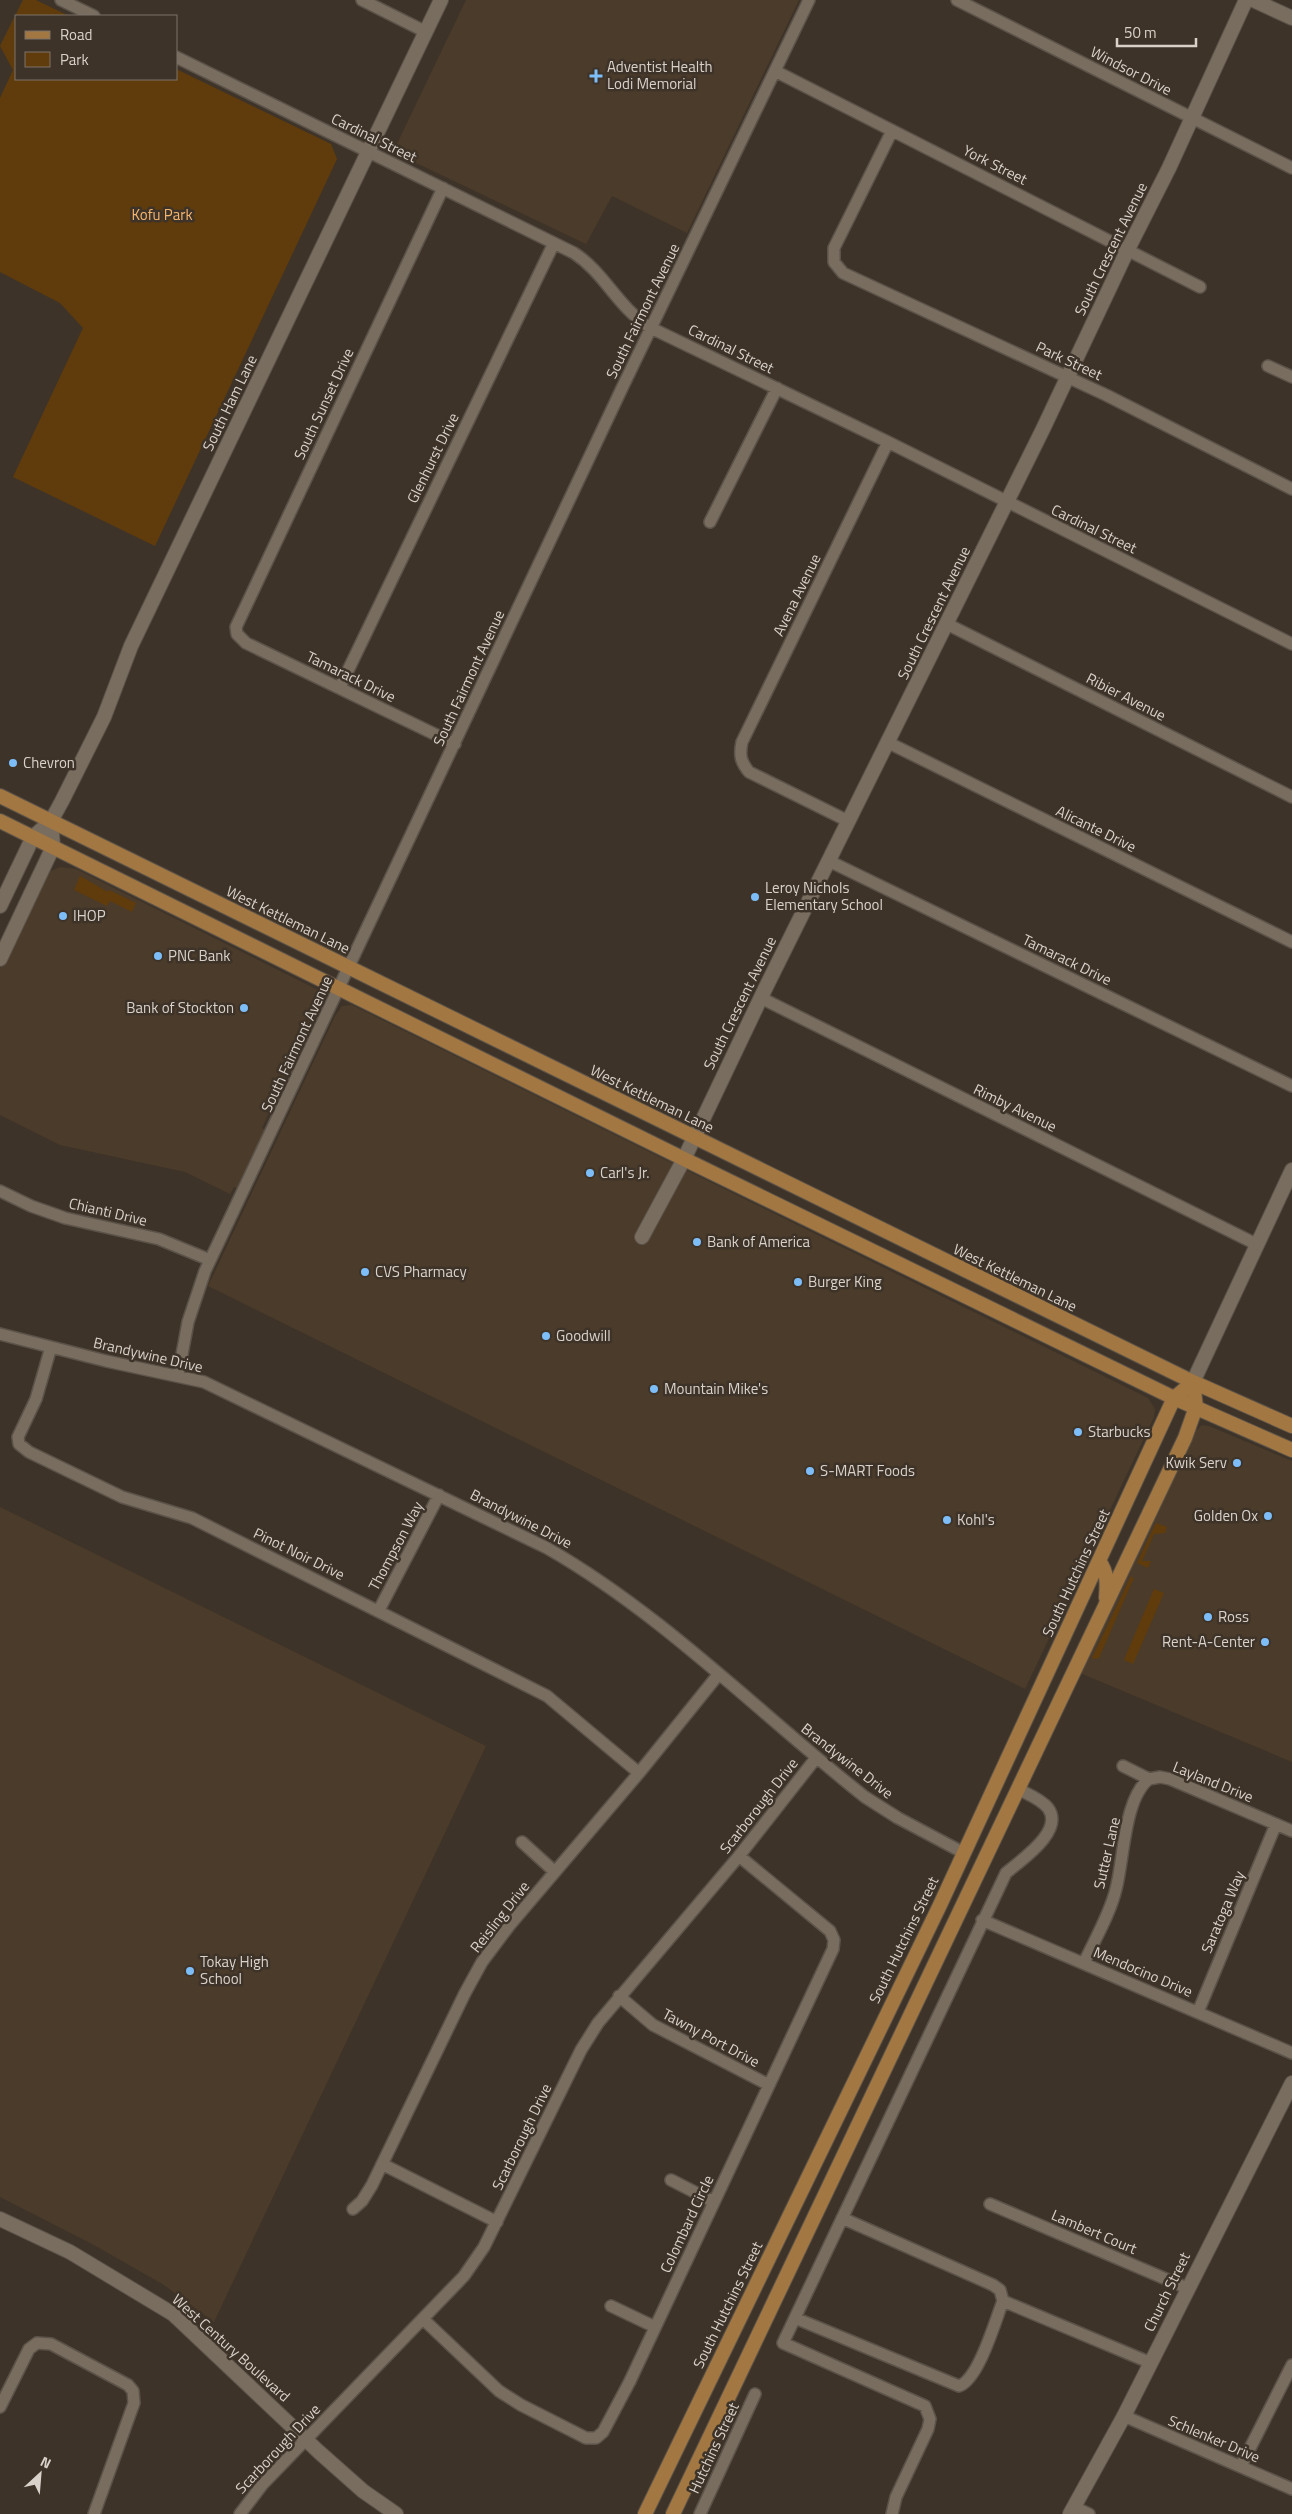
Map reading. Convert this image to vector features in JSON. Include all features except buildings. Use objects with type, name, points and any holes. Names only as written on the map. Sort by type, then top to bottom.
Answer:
[{"type":"main road","name":"West Kettleman Lane","points":[[0,796],[1192,1382],[1292,1426]]},
{"type":"main road","points":[[0,821],[684,1159],[1174,1398],[1292,1450]]},
{"type":"main road","points":[[950,1288],[973,1285],[998,1287]]},
{"type":"main road","points":[[674,2514],[1185,1438],[1196,1407],[1192,1382]]},
{"type":"main road","name":"South Hutchins Street","points":[[645,2514],[964,1853],[1174,1398],[1192,1382]]},
{"type":"main road","points":[[1100,1561],[1105,1569],[1108,1581],[1105,1606]]},
{"type":"street","points":[[61,0],[92,15]]},
{"type":"street","points":[[362,0],[426,32]]},
{"type":"street","name":"South Ham Lane","points":[[0,906],[33,837],[52,822],[104,717],[131,646],[441,0]]},
{"type":"street","name":"South Fairmont Avenue","points":[[178,1376],[188,1322],[210,1260],[651,328],[809,0]]},
{"type":"street","name":"Windsor Drive","points":[[957,0],[1292,168]]},
{"type":"street","name":"South Crescent Avenue","points":[[642,1237],[684,1159],[760,998],[1068,377],[1128,248],[1169,168],[1246,0]]},
{"type":"street","points":[[1254,0],[1292,18]]},
{"type":"street","name":"Cardinal Street","points":[[178,58],[589,262],[615,296],[636,319],[651,328],[888,442],[1006,503],[1292,644]]},
{"type":"street","name":"York Street","points":[[775,71],[1128,248],[1200,287]]},
{"type":"street","name":"Park Street","points":[[892,131],[834,248],[834,262],[843,273],[1068,377],[1292,488]]},
{"type":"street","name":"South Sunset Drive","points":[[237,634],[237,623],[443,188]]},
{"type":"street","name":"Glenhurst Drive","points":[[340,687],[554,243]]},
{"type":"street","points":[[1268,366],[1292,377]]},
{"type":"street","points":[[710,522],[777,388]]},
{"type":"street","name":"Avena Avenue","points":[[848,821],[750,772],[741,762],[742,742],[888,442]]},
{"type":"street","name":"Ribier Avenue","points":[[947,624],[1292,797]]},
{"type":"street","name":"Tamarack Drive","points":[[237,634],[246,644],[340,687],[455,744]]},
{"type":"street","name":"Alicante Drive","points":[[887,742],[1292,942]]},
{"type":"street","name":"South Ham Lane","points":[[0,959],[53,847],[52,822]]},
{"type":"street","name":"Tamarack Drive","points":[[829,861],[1292,1086]]},
{"type":"street","name":"Rimby Avenue","points":[[760,998],[1256,1244]]},
{"type":"street","name":"South Hutchins Street","points":[[1192,1382],[1292,1170]]},
{"type":"street","name":"Chianti Drive","points":[[0,1191],[32,1206],[65,1218],[159,1239],[210,1260]]},
{"type":"street","name":"Brandywine Drive","points":[[0,1334],[51,1348],[204,1382],[547,1548],[597,1578],[865,1797],[898,1818],[964,1853]]},
{"type":"street","name":"Pinot Noir Drive","points":[[51,1348],[36,1399],[18,1436],[19,1444],[29,1452],[122,1497],[192,1518],[379,1610],[547,1696],[639,1773]]},
{"type":"street","name":"Thompson Way","points":[[379,1610],[439,1495]]},
{"type":"street","name":"Reisling Drive","points":[[353,2208],[362,2201],[382,2164],[482,1962],[509,1926],[639,1773],[718,1675]]},
{"type":"street","name":"Scarborough Drive","points":[[240,2514],[262,2485],[305,2439],[464,2276],[484,2248],[581,2050],[598,2023],[739,1856],[816,1758]]},
{"type":"street","name":"Layland Drive","points":[[1124,1766],[1149,1779],[1160,1777],[1170,1779],[1292,1831]]},
{"type":"street","name":"Sutter Lane","points":[[1084,1963],[1116,1890],[1124,1843],[1134,1803],[1139,1790],[1149,1779]]},
{"type":"street","points":[[892,2514],[896,2498],[928,2429],[930,2419],[925,2406],[783,2343],[982,1920],[1006,1873],[1044,1839],[1050,1829],[1052,1818],[1048,1808],[1018,1789]]},
{"type":"street","name":"Saratoga Way","points":[[1198,2012],[1276,1824]]},
{"type":"street","points":[[522,1842],[555,1872]]},
{"type":"street","name":"Colombard Circle","points":[[423,2319],[499,2391],[521,2405],[586,2438],[596,2438],[602,2432],[655,2328],[833,1949],[834,1940],[830,1932],[739,1856]]},
{"type":"street","name":"Mendocino Drive","points":[[982,1920],[1292,2053]]},
{"type":"street","name":"Tawny Port Drive","points":[[619,1996],[653,2025],[769,2085]]},
{"type":"street","name":"Church Street","points":[[1072,2511],[1124,2416],[1292,2083]]},
{"type":"street","points":[[382,2164],[497,2222]]},
{"type":"street","points":[[671,2180],[714,2202]]},
{"type":"street","name":"Lambert Court","points":[[990,2204],[1187,2288]]},
{"type":"street","points":[[795,2318],[959,2386],[965,2384],[976,2368],[1003,2301],[1000,2290],[993,2285],[842,2218]]},
{"type":"street","name":"West Century Boulevard","points":[[0,2219],[70,2252],[174,2314],[305,2439],[363,2491],[396,2514]]},
{"type":"street","points":[[1003,2301],[1151,2363]]},
{"type":"street","points":[[611,2306],[655,2328]]},
{"type":"street","points":[[0,2408],[29,2348],[37,2343],[51,2344],[128,2385],[133,2392],[134,2403],[94,2514]]},
{"type":"street","points":[[1241,2466],[1292,2365]]},
{"type":"street","name":"Hutchins Street","points":[[700,2514],[755,2394]]},
{"type":"street","name":"Schlenker Drive","points":[[1124,2416],[1292,2489]]},
{"type":"street","points":[[1072,2511],[1089,2514]]},
{"type":"shaded area","name":"Adventist Health Lodi Memorial","points":[[466,0],[799,0],[687,233],[612,196],[586,244],[393,152]]},
{"type":"shaded area","points":[[60,867],[76,869],[318,990],[321,1001],[262,1128],[271,1133],[243,1191],[234,1187],[230,1194],[185,1172],[60,1145],[0,1115],[0,968],[42,879],[49,872]]},
{"type":"shaded area","points":[[352,1005],[1148,1398],[1155,1409],[1154,1417],[1025,1689],[208,1286],[335,1016],[342,1006]]},
{"type":"shaded area","points":[[1202,1425],[1209,1426],[1292,1461],[1292,1762],[1080,1673],[1192,1434]]},
{"type":"shaded area","name":"Tokay High School","points":[[0,1507],[486,1746],[214,2322],[164,2285],[94,2245],[0,2197]]},
{"type":"green space","name":"Kofu Park","points":[[23,0],[36,0],[67,15],[16,15]]},
{"type":"green space","name":"Kofu Park","points":[[15,16],[15,80],[178,80],[178,70],[331,144],[337,159],[155,546],[13,477],[83,328],[60,303],[0,272],[0,98],[13,70],[0,46]]},
{"type":"green space","points":[[80,876],[108,892],[109,890],[136,903],[132,912],[110,901],[107,906],[74,890]]},
{"type":"green space","points":[[1156,1523],[1167,1527],[1165,1533],[1154,1534],[1142,1561],[1151,1561],[1148,1568],[1137,1563]]},
{"type":"green space","points":[[1131,1576],[1134,1579],[1099,1658],[1094,1659],[1092,1658]]},
{"type":"green space","points":[[1154,1589],[1164,1593],[1133,1664],[1124,1660]]},
{"type":"place","name":"Adventist Health Lodi Memorial","points":[[596,76]]},
{"type":"place","name":"Chevron","points":[[13,763]]},
{"type":"place","name":"Leroy Nichols Elementary School","points":[[755,897]]},
{"type":"place","name":"IHOP","points":[[63,916]]},
{"type":"place","name":"PNC Bank","points":[[158,956]]},
{"type":"place","name":"Bank of Stockton","points":[[244,1008]]},
{"type":"place","name":"Carl's Jr.","points":[[590,1173]]},
{"type":"place","name":"Bank of America","points":[[697,1242]]},
{"type":"place","name":"CVS Pharmacy","points":[[365,1272]]},
{"type":"place","name":"Burger King","points":[[798,1282]]},
{"type":"place","name":"Goodwill","points":[[546,1336]]},
{"type":"place","name":"Mountain Mike's","points":[[654,1389]]},
{"type":"place","name":"Starbucks","points":[[1078,1432]]},
{"type":"place","name":"Kwik Serv","points":[[1237,1463]]},
{"type":"place","name":"S-MART Foods","points":[[810,1471]]},
{"type":"place","name":"Golden Ox","points":[[1268,1516]]},
{"type":"place","name":"Kohl's","points":[[947,1520]]},
{"type":"place","name":"Ross","points":[[1208,1617]]},
{"type":"place","name":"Rent-A-Center","points":[[1265,1642]]},
{"type":"place","name":"Tokay High School","points":[[190,1971]]}]
